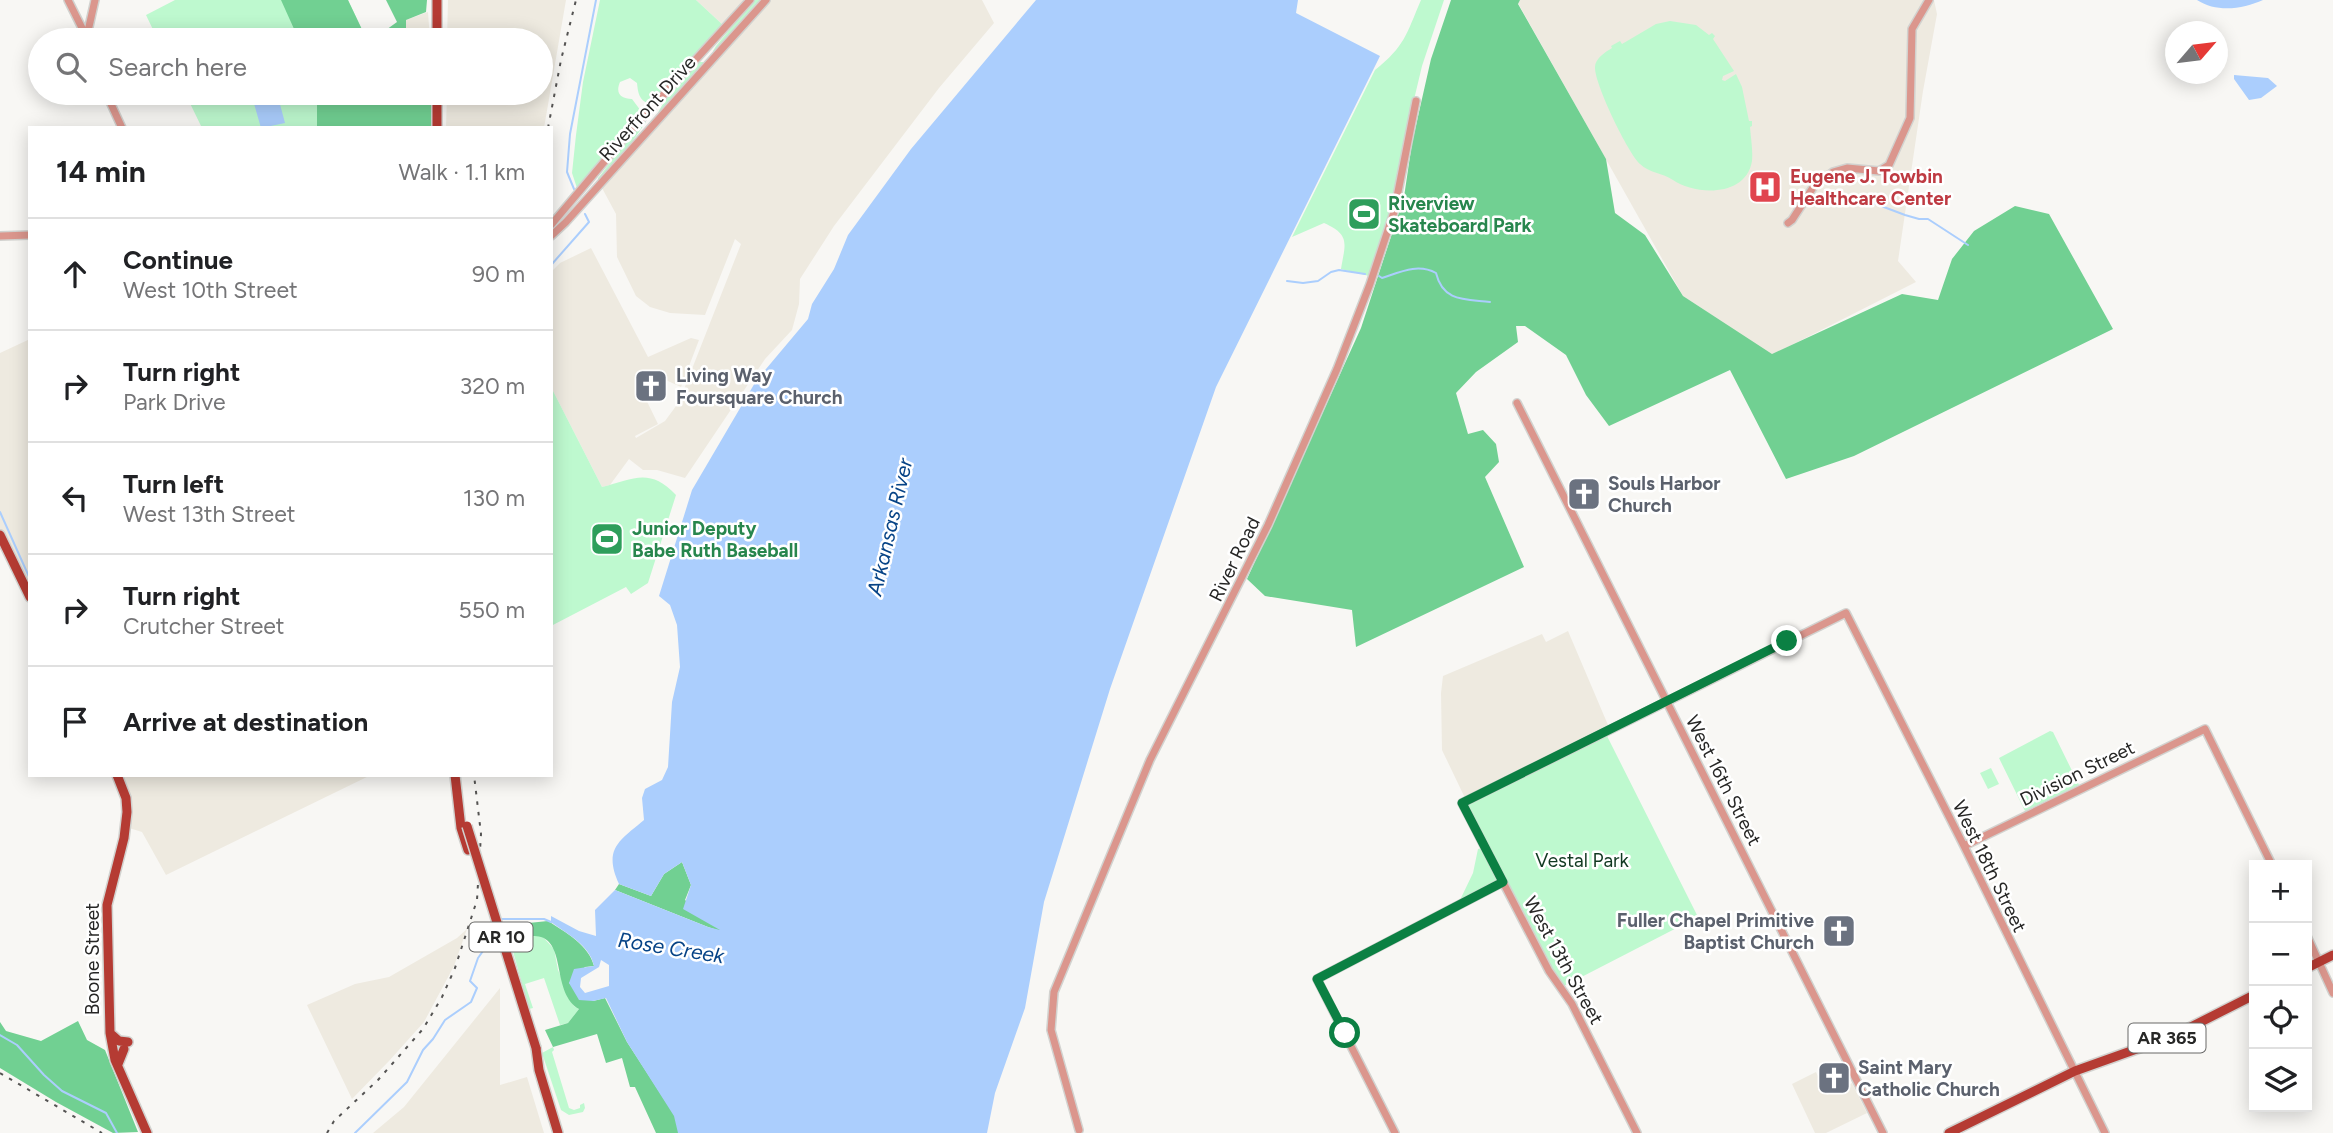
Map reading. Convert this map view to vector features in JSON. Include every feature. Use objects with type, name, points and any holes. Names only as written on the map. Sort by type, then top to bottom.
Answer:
[{"type":"main road","points":[[437,0],[437,28]]},
{"type":"main road","points":[[437,105],[437,126]]},
{"type":"main road","points":[[0,535],[28,593]]},
{"type":"main road","name":"Boone Street","points":[[118,777],[127,797],[126,827],[107,905],[110,1033],[118,1066],[147,1133]]},
{"type":"main road","name":"AR 10","points":[[455,777],[464,827],[558,1133]]},
{"type":"main road","points":[[2312,965],[2333,955]]},
{"type":"main road","name":"AR 365","points":[[1949,1133],[2075,1071],[2172,1036],[2249,998]]},
{"type":"main road","points":[[110,1033],[126,1046],[118,1066]]},
{"type":"street","points":[[68,0],[81,28]]},
{"type":"street","points":[[88,28],[95,0]]},
{"type":"street","name":"Riverfront Drive","points":[[553,223],[625,137],[750,0]]},
{"type":"street","name":"Riverfront Drive","points":[[553,234],[766,0]]},
{"type":"street","points":[[1787,223],[1792,220],[1814,186],[1833,172],[1847,168],[1879,171],[1891,163],[1910,118],[1912,29],[1929,0]]},
{"type":"street","name":"River Road","points":[[1081,1132],[1053,1041],[1050,1020],[1052,999],[1150,760],[1268,525],[1351,336],[1394,212],[1416,101]]},
{"type":"street","points":[[111,105],[121,126]]},
{"type":"street","points":[[0,236],[28,235]]},
{"type":"street","name":"West 16th Street","points":[[1517,403],[1883,1133]]},
{"type":"street","name":"West 18th Street","points":[[1667,702],[1846,613],[2105,1133]]},
{"type":"street","name":"West 13th Street","points":[[1637,1133],[1572,1004],[1549,971],[1462,803],[1667,702]]},
{"type":"street","name":"Division Street","points":[[1964,846],[2204,729],[2270,860]]},
{"type":"street","points":[[1395,1133],[1317,979],[1503,882]]},
{"type":"street","points":[[2312,948],[2333,993]]},
{"type":"shaded area","points":[[448,0],[566,0],[553,76],[553,28],[447,28]]},
{"type":"shaded area","points":[[696,0],[982,0],[994,23],[939,88],[834,226],[800,279],[799,304],[792,330],[765,359],[685,478],[657,470],[643,470],[629,459],[610,485],[602,487],[553,391],[553,270],[560,263],[591,248],[648,357],[691,338],[699,340],[681,387],[657,376],[652,379],[649,375],[637,381],[658,424],[635,436],[636,438],[665,421],[679,402],[741,244],[735,239],[705,315],[670,313],[650,307],[636,296],[617,257],[616,214],[602,188],[736,37]]},
{"type":"shaded area","name":"Eugene J. Towbin Healthcare Center","points":[[1520,0],[1934,0],[1937,14],[1898,261],[1916,282],[1772,355],[1683,296],[1518,3]]},
{"type":"shaded area","points":[[428,12],[429,28],[406,28],[406,20]]},
{"type":"shaded area","points":[[447,105],[548,105],[544,126],[446,126]]},
{"type":"shaded area","points":[[28,340],[28,593],[0,535],[0,353]]},
{"type":"shaded area","points":[[1568,631],[1608,725],[1465,798],[1442,750],[1443,676],[1542,634],[1546,642]]},
{"type":"shaded area","points":[[118,777],[367,777],[166,875],[142,832],[126,827],[127,812]]},
{"type":"shaded area","points":[[467,929],[454,966],[424,1022],[352,1099],[307,1005],[355,984],[389,977],[457,938]]},
{"type":"shaded area","points":[[500,988],[500,1085],[527,1077],[544,1133],[373,1133],[404,1107]]},
{"type":"shaded area","points":[[1816,1072],[1827,1095],[1852,1083],[1867,1113],[1826,1133],[1815,1133],[1792,1084]]},
{"type":"green space","points":[[175,0],[348,0],[361,28],[152,28],[146,15]]},
{"type":"green space","points":[[281,0],[348,0],[361,28],[294,28]]},
{"type":"green space","points":[[386,0],[427,0],[426,12],[406,20],[406,28],[389,28],[397,22]]},
{"type":"green space","points":[[600,0],[696,0],[724,26],[653,102],[649,104],[641,98],[637,83],[630,78],[620,82],[619,92],[632,99],[641,111],[640,119],[578,191],[572,173],[576,135],[583,82]]},
{"type":"green space","points":[[754,0],[761,0],[714,52],[716,46]]},
{"type":"green space","points":[[1421,0],[1444,0],[1422,66],[1407,129],[1394,204],[1369,276],[1341,269],[1344,241],[1333,227],[1324,223],[1292,237],[1375,70],[1399,47]]},
{"type":"green space","points":[[1451,0],[1520,0],[1518,4],[1606,159],[1615,213],[1645,235],[1683,296],[1772,354],[1902,294],[1938,300],[1952,259],[1974,231],[2015,206],[2049,214],[2113,329],[1854,456],[1786,479],[1730,370],[1609,426],[1586,395],[1566,355],[1525,326],[1516,326],[1518,342],[1476,372],[1456,393],[1468,434],[1483,430],[1496,444],[1499,462],[1485,477],[1524,567],[1356,647],[1352,610],[1265,596],[1247,579],[1361,328],[1404,197],[1412,143],[1431,59]]},
{"type":"green space","points":[[1670,21],[1696,25],[1709,35],[1712,33],[1715,36],[1713,39],[1734,71],[1723,76],[1722,80],[1725,81],[1736,74],[1742,87],[1749,121],[1752,121],[1752,161],[1748,173],[1740,182],[1730,187],[1718,190],[1693,189],[1640,164],[1628,146],[1600,87],[1595,64],[1611,46],[1620,41],[1622,44],[1656,24]]},
{"type":"green space","points":[[699,62],[703,62],[703,65],[658,114],[676,87]]},
{"type":"green space","points":[[191,105],[424,105],[432,126],[201,126]]},
{"type":"green space","points":[[317,105],[431,105],[434,126],[317,126]]},
{"type":"green space","points":[[646,122],[620,159],[598,181],[627,139]]},
{"type":"green space","name":"Junior Deputy Babe Ruth Baseball","points":[[553,391],[602,487],[641,477],[658,481],[676,495],[648,583],[631,594],[626,587],[553,625]]},
{"type":"green space","points":[[2050,731],[2053,732],[2079,785],[2025,811],[1999,758]]},
{"type":"green space","name":"Vestal Park","points":[[1606,734],[1698,917],[1564,986],[1550,967],[1466,805]]},
{"type":"green space","points":[[1991,768],[1999,784],[1988,789],[1980,773]]},
{"type":"green space","points":[[1482,848],[1498,878],[1497,881],[1460,900],[1473,873],[1478,849]]},
{"type":"green space","points":[[682,862],[691,885],[685,900],[723,932],[615,890],[619,884],[651,896],[664,874]]},
{"type":"green space","points":[[548,921],[576,940],[591,958],[594,966],[585,967],[569,983],[593,1001],[605,998],[627,1042],[675,1116],[679,1133],[656,1133],[635,1087],[630,1087],[622,1058],[606,1063],[597,1034],[553,1047],[545,1030],[568,1023],[579,1009],[565,992],[554,949],[549,942],[538,936],[513,937],[509,925]]},
{"type":"green space","points":[[541,935],[554,949],[558,970],[574,1006],[579,1009],[568,1023],[560,1025],[544,978],[525,984],[533,1008],[529,1009],[509,937]]},
{"type":"green space","points":[[78,1021],[87,1040],[105,1050],[138,1132],[113,1133],[0,1068],[0,1022],[6,1031],[41,1041]]},
{"type":"green space","points":[[553,1047],[552,1052],[569,1108],[580,1108],[584,1103],[583,1112],[569,1115],[561,1110],[542,1053]]},
{"type":"water","name":"Arkansas River","points":[[1036,0],[1298,0],[1296,13],[1380,56],[1216,387],[1110,689],[1044,902],[1025,1008],[995,1093],[987,1133],[678,1133],[674,1116],[627,1042],[606,998],[579,1000],[569,983],[574,969],[594,966],[583,946],[551,922],[551,916],[579,931],[596,936],[595,910],[615,890],[720,930],[683,909],[691,885],[682,862],[664,874],[651,896],[619,884],[614,872],[613,854],[616,847],[644,820],[642,798],[645,789],[662,780],[668,767],[672,702],[680,667],[677,625],[670,605],[659,596],[692,490],[756,381],[808,319],[812,304],[834,269],[848,235],[911,149]],"holes":[[[601,960],[609,965],[609,986],[585,993],[580,987],[581,978],[599,967]]]},
{"type":"water","points":[[2197,0],[2263,0],[2247,6],[2221,8]]},
{"type":"water","points":[[2234,75],[2268,78],[2277,86],[2261,98],[2249,100]]},
{"type":"water","points":[[254,105],[280,105],[285,123],[260,126]]},
{"type":"waterway","points":[[574,189],[567,172],[570,134],[596,0]]},
{"type":"waterway","points":[[1860,198],[1905,215],[1928,219],[1968,245]]},
{"type":"waterway","points":[[553,263],[589,222],[585,214]]},
{"type":"waterway","points":[[1379,276],[1382,278],[1416,269],[1429,270],[1436,273],[1439,282],[1450,294],[1464,299],[1490,302]]},
{"type":"waterway","points":[[1287,281],[1318,281],[1339,270],[1365,274]]},
{"type":"waterway","points":[[0,512],[28,575]]},
{"type":"waterway","name":"Rose Creek","points":[[498,919],[544,919],[551,922]]},
{"type":"waterway","name":"Rose Creek","points":[[355,1133],[407,1082],[423,1050],[445,1020],[471,1002],[477,988],[470,981],[478,958],[488,944],[489,926],[494,923]]},
{"type":"waterway","name":"Rose Creek","points":[[0,1035],[17,1045],[62,1091],[106,1113],[117,1133]]},
{"type":"railway","points":[[553,102],[576,0]]},
{"type":"railway","points":[[548,126],[552,105]]},
{"type":"railway","points":[[327,1133],[334,1121],[378,1080],[423,1029],[455,968],[477,900],[481,834],[474,777]]},
{"type":"railway","points":[[0,1073],[102,1133]]},
{"type":"place","name":"Eugene J. Towbin Healthcare Center","points":[[1765,187]]},
{"type":"place","name":"Riverview Skateboard Park","points":[[1364,214]]},
{"type":"place","name":"Living Way Foursquare Church","points":[[651,386]]},
{"type":"place","name":"Souls Harbor Church","points":[[1584,494]]},
{"type":"place","name":"Junior Deputy Babe Ruth Baseball","points":[[607,539]]},
{"type":"place","name":"Fuller Chapel Primitive Baptist Church","points":[[1839,931]]},
{"type":"place","name":"Saint Mary Catholic Church","points":[[1834,1078]]},
{"type":"route","points":[[1345,1033],[1317,979],[1503,882],[1462,803],[1787,641]]}]
